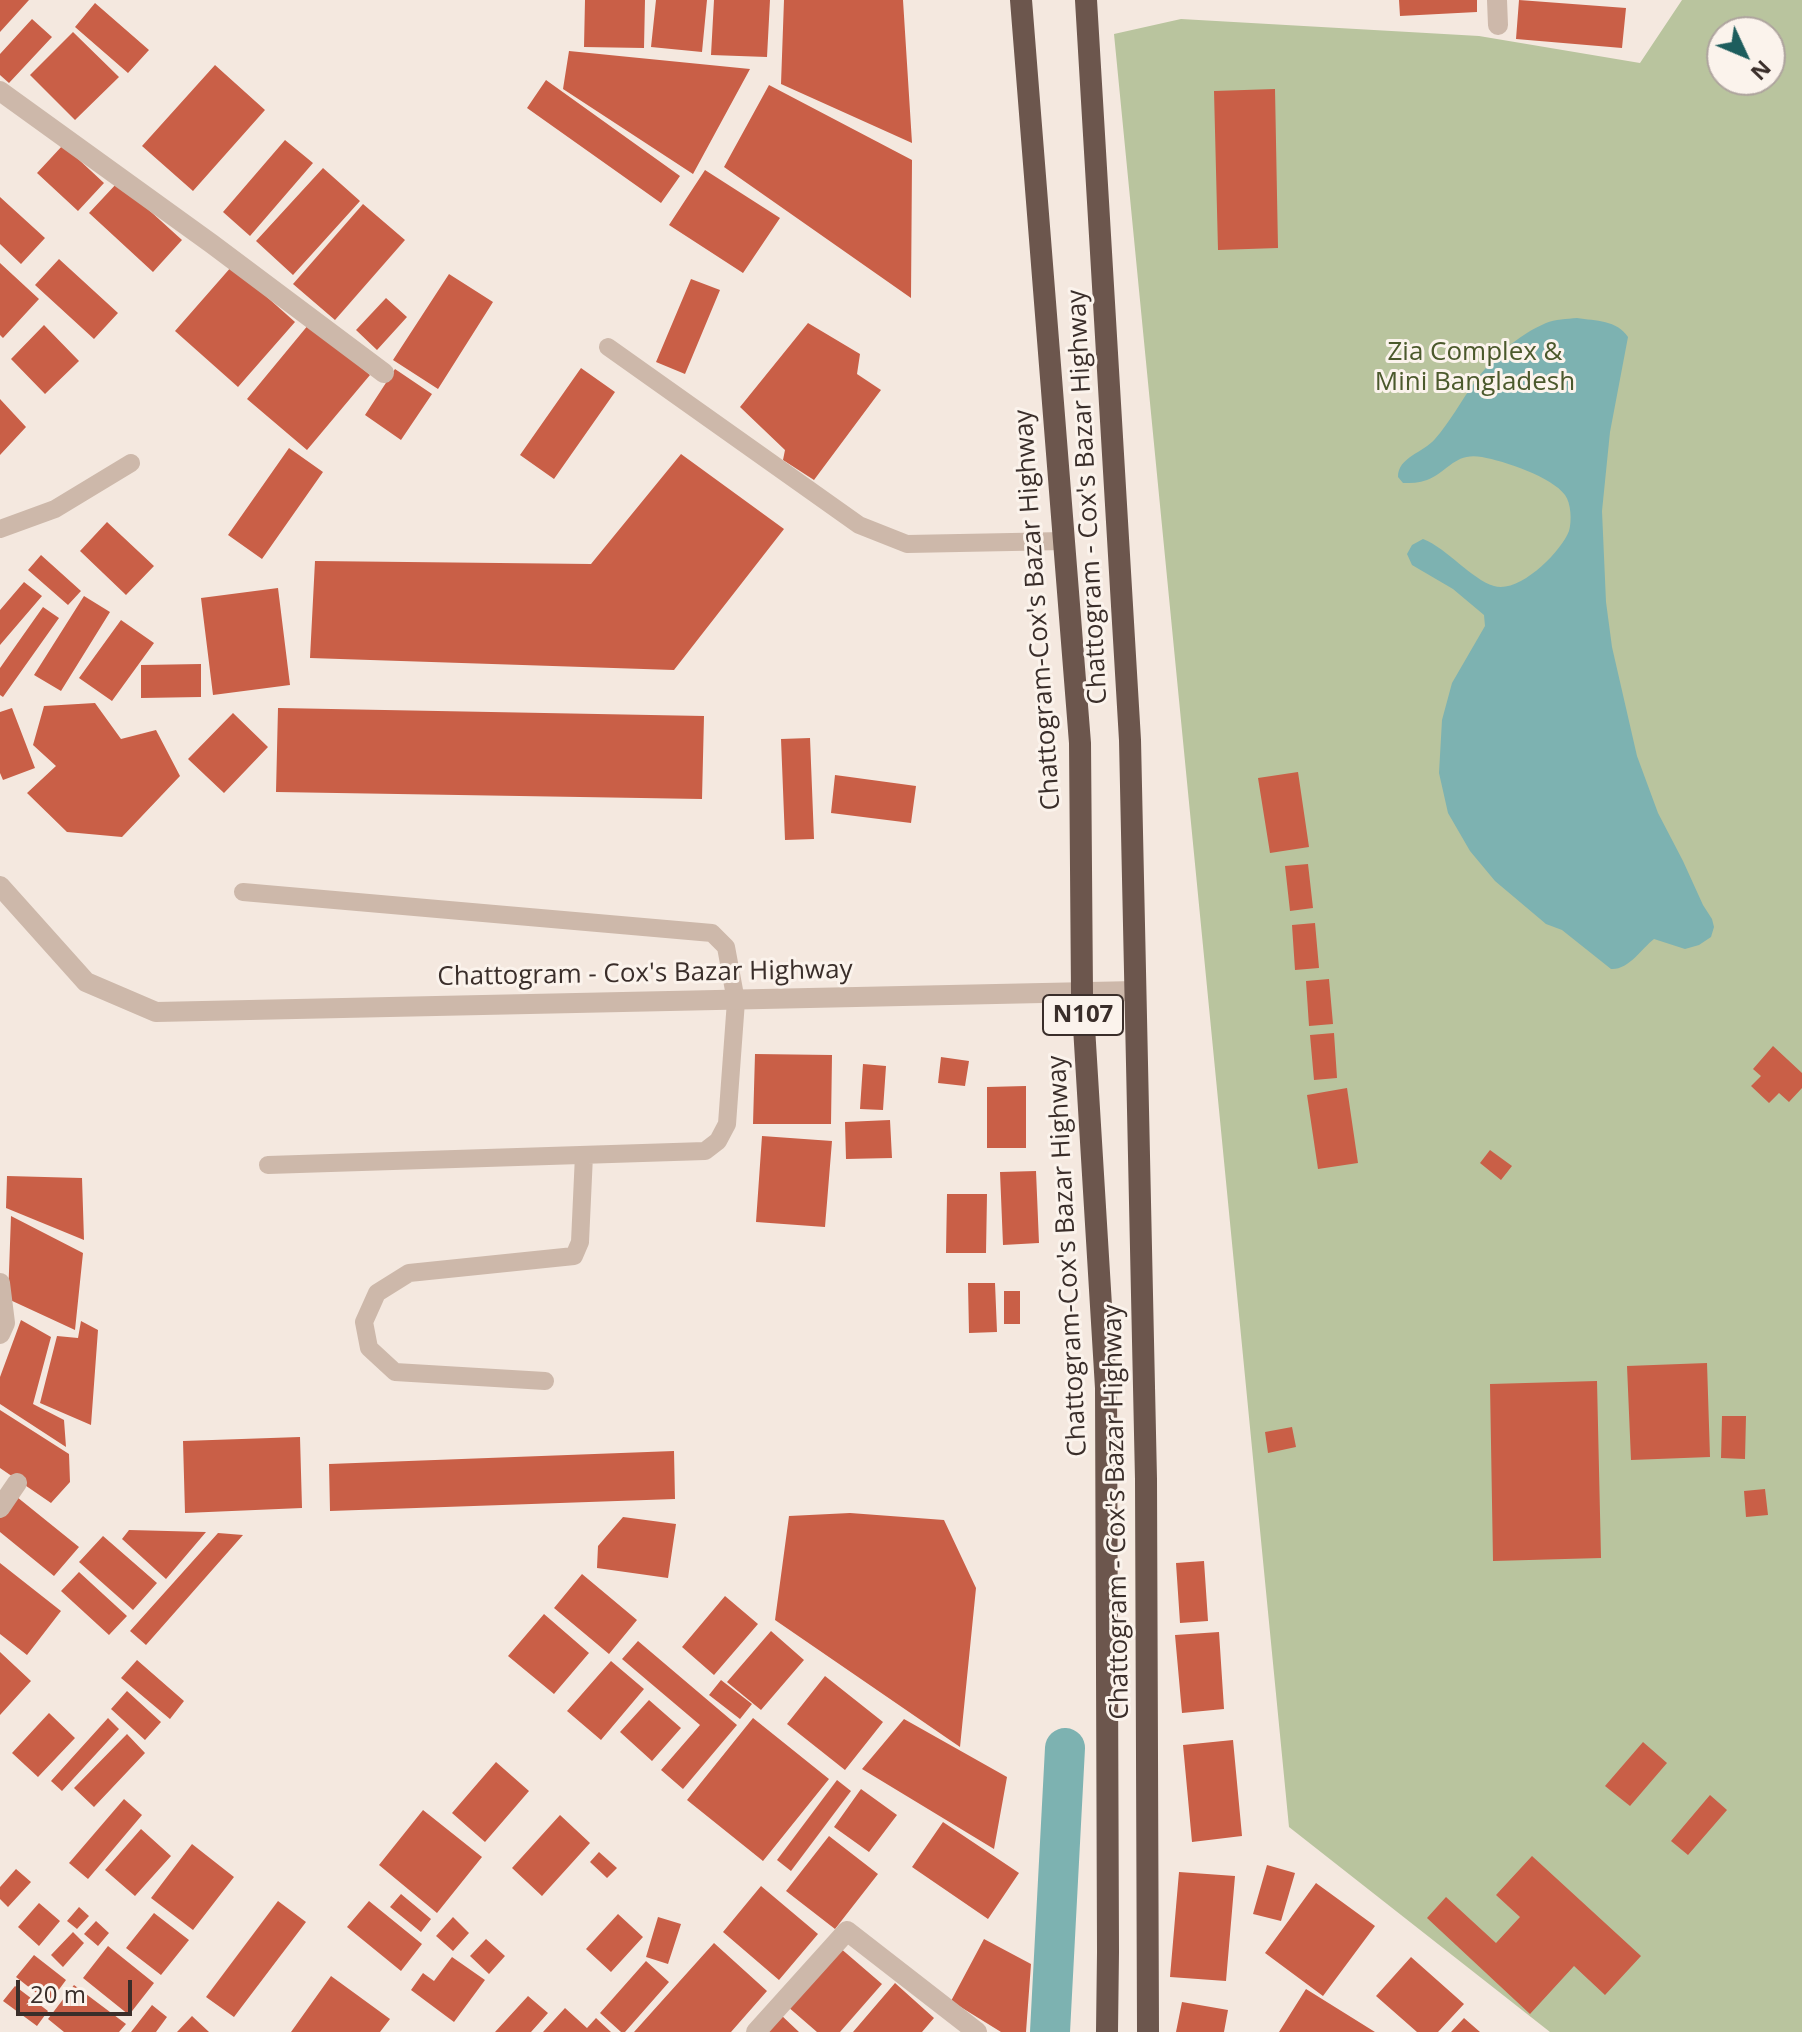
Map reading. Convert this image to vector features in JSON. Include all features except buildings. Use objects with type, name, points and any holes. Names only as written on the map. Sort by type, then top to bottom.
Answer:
[{"type":"highway","name":"Chattogram-Cox's Bazar Highway","points":[[1021,0],[1080,743],[1082,994],[1106,1388],[1107,2032]]},
{"type":"highway","name":"Chattogram - Cox's Bazar Highway","points":[[1086,0],[1130,740],[1147,1495],[1148,2032]]},
{"type":"street","points":[[1497,0],[1498,25]]},
{"type":"street","points":[[0,91],[384,373]]},
{"type":"street","name":"Chattogram - Cox's Bazar Highway","points":[[0,886],[86,982],[156,1012],[1136,991]]},
{"type":"street","points":[[0,1283],[5,1323],[0,1334]]},
{"type":"street","points":[[0,1508],[17,1483]]},
{"type":"street","points":[[756,2032],[847,1931],[977,2032]]},
{"type":"lane","points":[[608,347],[859,525],[907,544],[1064,541]]},
{"type":"lane","points":[[0,529],[55,509],[131,463]]},
{"type":"lane","points":[[243,892],[712,933],[726,947],[736,1001],[727,1124],[718,1141],[705,1151],[268,1165]]},
{"type":"lane","points":[[545,1381],[395,1372],[369,1348],[364,1322],[377,1293],[409,1273],[574,1256],[580,1242],[584,1155]]},
{"type":"green space","name":"Zia Complex & Mini Bangladesh","points":[[1682,0],[1802,0],[1802,2032],[1550,2032],[1289,1827],[1114,34],[1181,19],[1479,36],[1640,63]]},
{"type":"water","points":[[1577,318],[1612,324],[1628,337],[1610,432],[1602,511],[1606,602],[1612,647],[1637,756],[1658,813],[1714,927],[1711,937],[1685,949],[1654,939],[1629,963],[1611,969],[1562,930],[1546,924],[1495,881],[1470,851],[1448,813],[1439,773],[1442,720],[1452,683],[1485,626],[1484,615],[1453,589],[1412,565],[1407,554],[1412,545],[1423,539],[1485,582],[1504,587],[1515,584],[1538,569],[1565,540],[1570,522],[1567,498],[1559,488],[1539,476],[1482,457],[1465,457],[1421,482],[1403,483],[1398,477],[1402,465],[1435,439],[1481,374],[1506,348],[1546,323]]},
{"type":"waterway","points":[[1050,2032],[1065,1748]]}]
